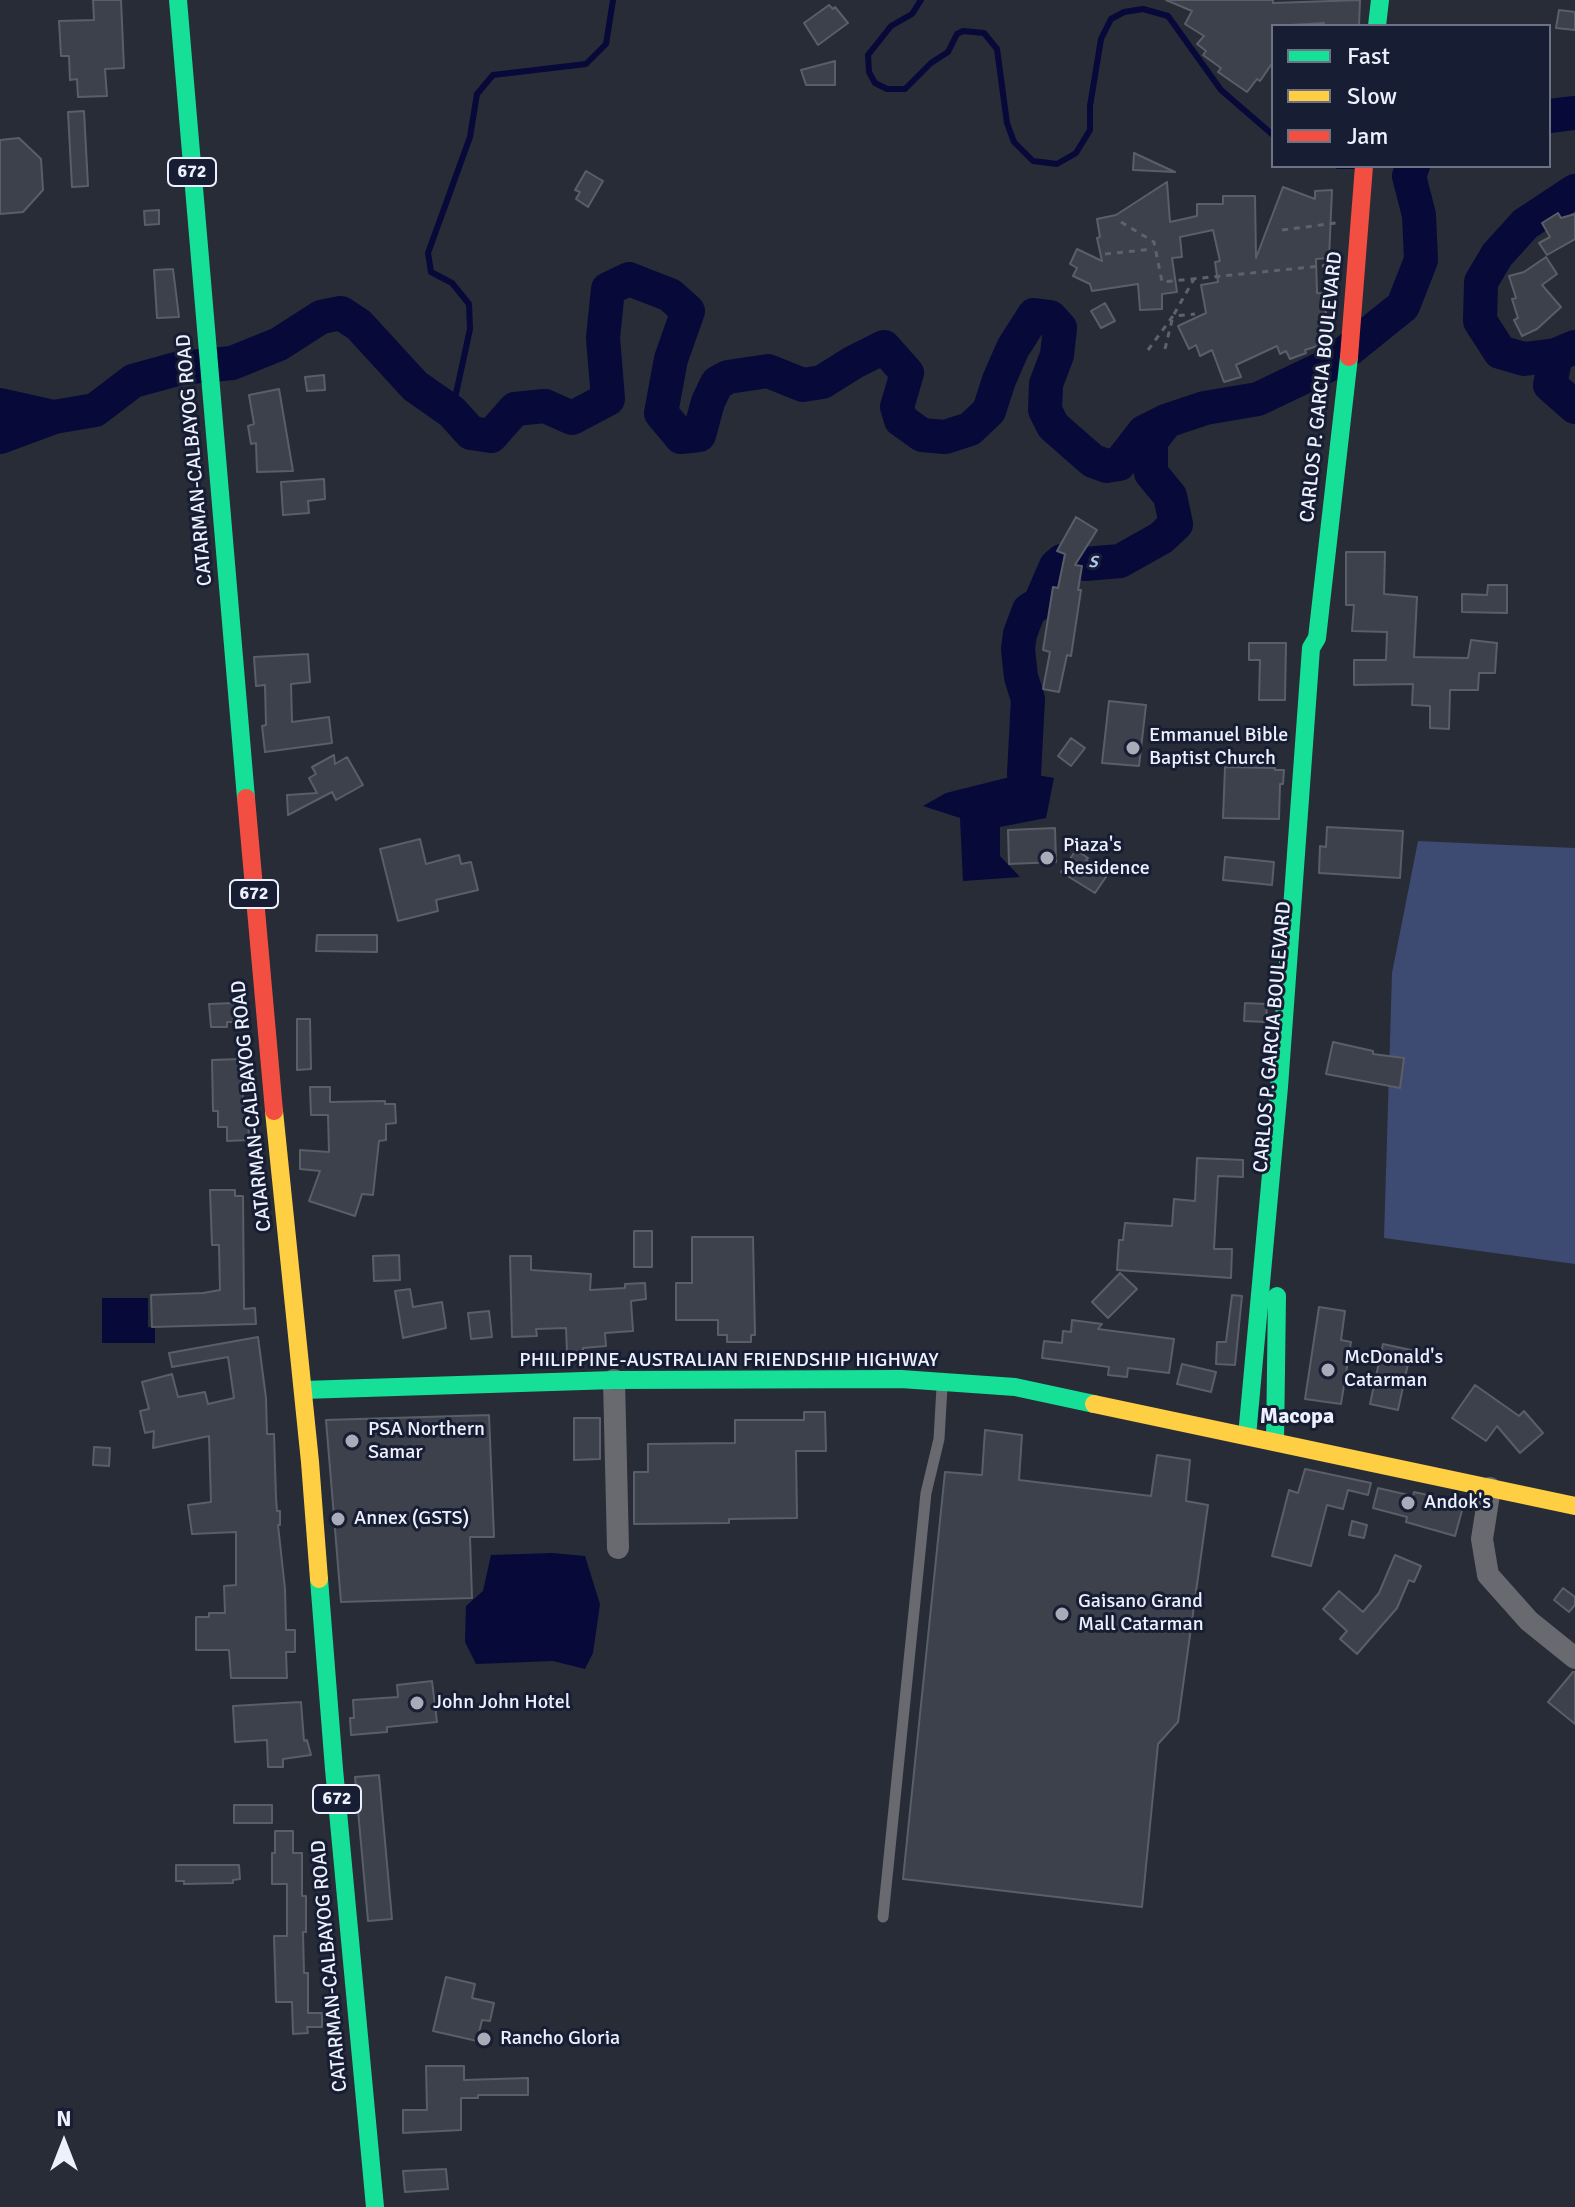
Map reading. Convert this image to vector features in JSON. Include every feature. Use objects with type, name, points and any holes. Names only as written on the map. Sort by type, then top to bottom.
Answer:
[{"type":"main road","name":"CATARMAN-CALBAYOG ROAD","points":[[178,0],[263,1003],[303,1390],[375,2207]]},
{"type":"main road","points":[[1377,24],[1380,0]]},
{"type":"main road","name":"CARLOS P. GARCIA BOULEVARD","points":[[1247,1436],[1272,1230],[1314,692],[1322,653],[1321,642],[1317,638],[1346,401],[1364,168]]},
{"type":"main road","name":"CARLOS P. GARCIA BOULEVARD","points":[[1272,1230],[1275,1442]]},
{"type":"main road","name":"PHILIPPINE-AUSTRALIAN FRIENDSHIP HIGHWAY","points":[[303,1390],[614,1380],[901,1379],[1015,1387],[1575,1506]]},
{"type":"street","points":[[614,1380],[618,1548]]},
{"type":"street","points":[[1490,1488],[1482,1539],[1488,1575],[1529,1621],[1575,1658]]},
{"type":"lane","points":[[883,1917],[926,1493],[939,1439],[943,1382]]},
{"type":"path","points":[[1121,222],[1154,242],[1162,282],[1357,263]]},
{"type":"path","points":[[1282,230],[1323,223],[1360,222]]},
{"type":"path","points":[[1105,254],[1154,249]]},
{"type":"path","points":[[1148,350],[1173,316],[1194,279]]},
{"type":"path","points":[[1173,316],[1195,314]]},
{"type":"path","points":[[1165,349],[1173,316]]},
{"type":"shaded area","points":[[1022,764],[1037,775],[1054,778],[1046,818],[1000,827],[1000,856],[1020,877],[963,881],[960,818],[923,806],[946,793],[1014,776]]},
{"type":"shaded area","points":[[1418,841],[1575,848],[1575,1264],[1384,1238],[1392,973]]},
{"type":"shaded area","points":[[102,1298],[148,1298],[148,1327],[155,1328],[155,1343],[102,1343]]},
{"type":"shaded area","points":[[552,1553],[585,1556],[600,1604],[593,1653],[585,1669],[553,1661],[476,1664],[465,1642],[466,1606],[483,1591],[491,1555]]},
{"type":"building","points":[[93,0],[121,0],[124,68],[105,69],[107,96],[78,97],[77,79],[70,80],[69,56],[61,56],[59,21],[94,20]]},
{"type":"building","points":[[1166,0],[1273,0],[1273,3],[1360,0],[1359,24],[1271,24],[1271,65],[1260,81],[1257,79],[1247,92],[1218,72],[1221,68],[1203,55],[1206,51],[1197,44],[1204,36],[1185,24],[1192,11]]},
{"type":"building","points":[[829,5],[833,9],[835,7],[848,23],[818,45],[804,23]]},
{"type":"building","points":[[1559,10],[1575,12],[1575,30],[1556,28]]},
{"type":"building","points":[[835,61],[835,85],[806,85],[801,70]]},
{"type":"building","points":[[84,111],[88,186],[72,187],[68,112]]},
{"type":"building","points":[[19,138],[41,159],[43,190],[23,212],[0,214],[0,140]]},
{"type":"building","points":[[1134,153],[1175,172],[1133,170]]},
{"type":"building","points":[[586,171],[603,181],[588,207],[576,199],[580,192],[575,190]]},
{"type":"building","points":[[1167,182],[1170,222],[1197,216],[1197,204],[1223,204],[1223,196],[1255,196],[1256,258],[1283,187],[1315,199],[1315,191],[1332,190],[1329,258],[1316,259],[1317,293],[1333,294],[1333,309],[1325,309],[1333,341],[1305,350],[1306,353],[1290,359],[1286,351],[1280,354],[1277,346],[1236,365],[1241,377],[1224,382],[1212,350],[1200,356],[1196,345],[1189,349],[1178,326],[1206,313],[1201,285],[1218,282],[1215,262],[1220,261],[1213,230],[1180,237],[1182,257],[1172,258],[1177,292],[1162,294],[1162,309],[1140,310],[1138,284],[1092,291],[1090,284],[1073,276],[1077,268],[1070,264],[1077,249],[1102,261],[1097,219],[1116,215]]},
{"type":"building","points":[[159,210],[159,224],[145,225],[144,211]]},
{"type":"building","points":[[1558,213],[1561,218],[1575,214],[1575,239],[1547,255],[1539,243],[1550,237],[1542,223]]},
{"type":"building","points":[[1546,257],[1557,274],[1542,285],[1561,307],[1537,329],[1522,336],[1514,320],[1518,318],[1512,299],[1516,298],[1509,276],[1524,272]]},
{"type":"building","points":[[173,269],[179,317],[157,318],[154,270]]},
{"type":"building","points":[[1105,303],[1115,321],[1101,328],[1091,311]]},
{"type":"building","points":[[324,375],[325,390],[307,391],[305,377]]},
{"type":"building","points":[[279,389],[293,471],[257,472],[256,443],[251,444],[248,426],[254,424],[249,395]]},
{"type":"building","points":[[324,479],[325,499],[308,501],[309,513],[283,515],[281,482]]},
{"type":"building","points":[[1076,517],[1097,530],[1075,565],[1082,566],[1078,590],[1081,590],[1071,656],[1067,655],[1059,692],[1043,689],[1050,652],[1043,650],[1053,587],[1058,588],[1065,554],[1057,551]]},
{"type":"building","points":[[1346,552],[1385,552],[1384,594],[1417,597],[1414,657],[1468,658],[1471,640],[1497,643],[1495,673],[1479,673],[1478,690],[1450,690],[1449,729],[1430,728],[1430,706],[1412,705],[1413,684],[1354,685],[1354,660],[1386,660],[1387,632],[1352,631],[1354,605],[1346,605]]},
{"type":"building","points":[[1488,585],[1507,585],[1507,613],[1462,612],[1462,594],[1487,595]]},
{"type":"building","points":[[1249,643],[1286,643],[1285,700],[1259,700],[1260,660],[1249,660]]},
{"type":"building","points":[[308,654],[310,682],[291,684],[292,722],[329,717],[332,743],[265,752],[262,726],[266,725],[265,685],[256,686],[254,657]]},
{"type":"building","points":[[1109,701],[1146,705],[1139,766],[1102,763]]},
{"type":"building","points":[[1071,738],[1085,748],[1071,766],[1058,756]]},
{"type":"building","points":[[334,755],[335,764],[347,757],[363,785],[336,800],[332,792],[288,815],[287,795],[317,793],[309,778],[316,774],[312,767]]},
{"type":"building","points":[[1225,767],[1284,770],[1283,784],[1280,784],[1279,819],[1223,818]]},
{"type":"building","points":[[1327,827],[1403,831],[1400,878],[1319,873],[1320,846],[1326,847]]},
{"type":"building","points":[[1055,828],[1056,862],[1009,864],[1008,830]]},
{"type":"building","points":[[420,839],[426,864],[459,855],[461,864],[471,862],[478,890],[436,900],[438,911],[398,921],[380,849]]},
{"type":"building","points":[[1076,850],[1108,874],[1095,893],[1061,872]]},
{"type":"building","points":[[1225,857],[1274,862],[1272,885],[1223,880]]},
{"type":"building","points":[[317,935],[377,935],[377,952],[316,951]]},
{"type":"building","points":[[234,1003],[235,1022],[227,1022],[227,1027],[211,1027],[209,1004]]},
{"type":"building","points":[[1245,1003],[1267,1004],[1266,1022],[1244,1021]]},
{"type":"building","points":[[297,1019],[310,1019],[311,1069],[297,1070]]},
{"type":"building","points":[[1333,1042],[1373,1051],[1373,1054],[1404,1058],[1400,1088],[1326,1074]]},
{"type":"building","points":[[240,1059],[249,1140],[227,1141],[227,1127],[218,1127],[218,1111],[213,1111],[212,1060]]},
{"type":"building","points":[[310,1087],[330,1087],[330,1102],[385,1101],[385,1104],[395,1104],[396,1123],[386,1124],[386,1140],[379,1141],[373,1195],[362,1194],[355,1216],[309,1201],[320,1171],[300,1169],[300,1150],[329,1152],[328,1115],[311,1115]]},
{"type":"building","points":[[1197,1158],[1243,1160],[1243,1177],[1218,1176],[1214,1249],[1232,1249],[1231,1278],[1117,1270],[1119,1240],[1123,1240],[1125,1223],[1172,1226],[1174,1199],[1195,1201]]},
{"type":"building","points":[[210,1190],[235,1190],[235,1196],[243,1196],[244,1309],[255,1308],[256,1324],[152,1327],[151,1295],[220,1290],[219,1245],[212,1245]]},
{"type":"building","points":[[634,1231],[652,1231],[652,1267],[634,1267]]},
{"type":"building","points":[[692,1237],[753,1237],[755,1335],[751,1335],[751,1342],[727,1342],[727,1335],[718,1335],[718,1320],[676,1320],[676,1283],[692,1283]]},
{"type":"building","points":[[399,1255],[400,1280],[374,1281],[373,1256]]},
{"type":"building","points":[[510,1256],[531,1256],[531,1270],[591,1274],[590,1290],[625,1288],[625,1284],[645,1283],[646,1299],[631,1301],[633,1331],[605,1333],[606,1346],[567,1352],[566,1328],[536,1329],[537,1336],[512,1337]]},
{"type":"building","points":[[1120,1273],[1137,1289],[1108,1318],[1092,1302]]},
{"type":"building","points":[[410,1289],[413,1307],[442,1302],[446,1328],[403,1338],[395,1291]]},
{"type":"building","points":[[1232,1295],[1242,1296],[1235,1365],[1216,1364],[1217,1342],[1226,1342]]},
{"type":"building","name":"McDonald's Catarman","points":[[1319,1307],[1345,1311],[1341,1340],[1351,1342],[1341,1404],[1305,1399]]},
{"type":"building","points":[[489,1311],[492,1337],[471,1339],[468,1313]]},
{"type":"building","points":[[1072,1320],[1102,1324],[1098,1329],[1174,1339],[1169,1373],[1128,1368],[1127,1377],[1108,1375],[1109,1367],[1042,1358],[1044,1341],[1062,1343],[1063,1331],[1071,1332]]},
{"type":"building","points":[[258,1337],[267,1434],[274,1434],[286,1630],[295,1630],[295,1652],[286,1652],[287,1678],[231,1678],[229,1650],[196,1650],[196,1617],[225,1613],[224,1586],[236,1585],[236,1532],[192,1534],[188,1505],[211,1502],[209,1436],[153,1448],[154,1431],[145,1433],[140,1411],[149,1409],[142,1382],[172,1374],[178,1397],[205,1392],[208,1404],[234,1398],[228,1357],[172,1367],[169,1353]]},
{"type":"building","points":[[1383,1344],[1411,1350],[1398,1410],[1370,1404]]},
{"type":"building","points":[[1182,1364],[1216,1372],[1211,1392],[1177,1384]]},
{"type":"building","points":[[1475,1385],[1519,1416],[1524,1411],[1543,1433],[1520,1453],[1497,1426],[1486,1441],[1452,1418]]},
{"type":"building","points":[[804,1412],[825,1412],[826,1451],[796,1451],[797,1518],[729,1519],[729,1523],[634,1524],[634,1472],[648,1472],[648,1444],[735,1443],[735,1420],[804,1420]]},
{"type":"building","points":[[489,1415],[494,1537],[470,1537],[472,1598],[341,1602],[326,1420]]},
{"type":"building","points":[[574,1418],[600,1418],[600,1459],[574,1460]]},
{"type":"building","name":"Gaisano Grand Mall Catarman","points":[[985,1430],[1022,1435],[1019,1480],[1151,1496],[1157,1455],[1190,1460],[1186,1501],[1208,1505],[1178,1722],[1158,1744],[1142,1907],[903,1879],[945,1472],[982,1475]]},
{"type":"building","points":[[94,1447],[110,1448],[109,1466],[93,1465]]},
{"type":"building","points":[[1305,1469],[1371,1483],[1368,1495],[1348,1490],[1343,1509],[1327,1505],[1311,1566],[1272,1556],[1289,1490],[1298,1493]]},
{"type":"building","points":[[1378,1488],[1464,1503],[1455,1536],[1406,1522],[1407,1517],[1373,1508]]},
{"type":"building","points":[[1352,1521],[1367,1525],[1364,1538],[1349,1535]]},
{"type":"building","points":[[1395,1555],[1421,1566],[1414,1582],[1409,1580],[1397,1608],[1357,1654],[1340,1639],[1347,1631],[1323,1609],[1339,1591],[1363,1612],[1379,1593]]},
{"type":"building","points":[[1563,1588],[1575,1597],[1575,1605],[1569,1612],[1554,1600]]},
{"type":"building","points":[[1575,1672],[1575,1724],[1548,1702]]},
{"type":"building","points":[[432,1681],[437,1722],[387,1727],[387,1732],[351,1735],[353,1700],[398,1697],[397,1685]]},
{"type":"building","points":[[301,1702],[304,1741],[307,1740],[311,1755],[283,1759],[283,1767],[268,1767],[267,1740],[235,1742],[233,1706]]},
{"type":"building","points":[[379,1775],[392,1919],[368,1921],[355,1777]]},
{"type":"building","points":[[234,1805],[272,1805],[272,1823],[234,1823]]},
{"type":"building","points":[[275,1831],[293,1831],[293,1853],[302,1853],[302,1896],[306,1896],[304,1973],[308,1973],[308,2013],[322,2013],[322,2027],[307,2027],[308,2033],[293,2034],[292,2002],[276,2002],[274,1936],[287,1936],[287,1884],[272,1884]]},
{"type":"building","points":[[176,1865],[239,1865],[240,1879],[233,1880],[233,1883],[184,1884],[184,1881],[176,1881]]},
{"type":"building","points":[[446,1977],[475,1984],[472,1998],[494,2003],[490,2021],[482,2020],[477,2041],[433,2031]]},
{"type":"building","points":[[426,2066],[464,2066],[464,2080],[528,2078],[528,2095],[461,2098],[461,2130],[403,2133],[403,2110],[427,2110]]},
{"type":"building","points":[[446,2169],[448,2189],[405,2192],[403,2171]]},
{"type":"waterway","points":[[452,412],[470,329],[469,304],[452,283],[431,272],[428,253],[470,137],[477,94],[493,75],[586,64],[606,44],[613,0]]},
{"type":"waterway","points":[[921,0],[912,14],[891,26],[868,55],[869,72],[875,83],[887,89],[905,89],[931,63],[948,52],[957,34],[963,31],[984,33],[997,49],[1007,123],[1014,142],[1033,161],[1057,164],[1076,153],[1090,130],[1090,106],[1101,39],[1111,19],[1124,12],[1143,9],[1168,16],[1221,90],[1271,133]]},
{"type":"waterway","points":[[1551,116],[1575,113]]},
{"type":"waterway","points":[[0,437],[54,417],[95,410],[133,381],[180,368],[232,363],[279,344],[321,317],[341,313],[359,325],[415,386],[452,412],[471,433],[491,436],[515,409],[545,406],[572,418],[608,399],[603,338],[608,289],[629,279],[670,295],[688,311],[671,359],[661,413],[681,437],[699,435],[717,383],[728,377],[768,371],[803,385],[822,382],[884,347],[907,373],[897,407],[901,420],[922,435],[945,437],[970,429],[989,411],[1013,348],[1034,315],[1050,317],[1060,328],[1057,355],[1046,384],[1045,410],[1053,426],[1093,461],[1107,466],[1119,464],[1144,432],[1205,408],[1258,399],[1331,364],[1403,306],[1421,260],[1419,215],[1409,176],[1412,168]]},
{"type":"waterway","points":[[1575,191],[1525,224],[1497,255],[1481,282],[1480,321],[1500,352],[1524,359],[1556,355],[1575,347]]},
{"type":"waterway","points":[[1556,355],[1550,385],[1575,407]]},
{"type":"waterway","points":[[0,405],[54,417]]},
{"type":"waterway","name":"s","points":[[1024,774],[1028,699],[1021,677],[1018,649],[1029,610],[1040,603],[1056,566],[1062,561],[1085,564],[1120,561],[1161,538],[1176,524],[1170,496],[1151,473],[1151,441],[1165,423]]},
{"type":"traffic: fast","points":[[178,0],[246,798]]},
{"type":"traffic: fast","points":[[1377,24],[1380,0]]},
{"type":"traffic: fast","points":[[1247,1436],[1279,1087],[1311,648],[1317,638],[1349,357]]},
{"type":"traffic: fast","points":[[1275,1442],[1277,1296]]},
{"type":"traffic: fast","points":[[303,1390],[614,1380],[901,1379],[1015,1387],[1094,1404]]},
{"type":"traffic: fast","points":[[319,1579],[375,2207]]},
{"type":"traffic: slow","points":[[274,1111],[319,1579]]},
{"type":"traffic: slow","points":[[1094,1404],[1575,1506]]},
{"type":"traffic: jam","points":[[1349,357],[1364,168]]},
{"type":"traffic: jam","points":[[246,798],[274,1111]]},
{"type":"place","name":"Emmanuel Bible Baptist Church","points":[[1133,748]]},
{"type":"place","name":"Piaza's Residence","points":[[1047,858]]},
{"type":"place","name":"McDonald's Catarman","points":[[1328,1370]]},
{"type":"place","name":"PSA Northern Samar","points":[[352,1441]]},
{"type":"place","name":"Andok's","points":[[1408,1503]]},
{"type":"place","name":"Annex (GSTS)","points":[[338,1519]]},
{"type":"place","name":"Gaisano Grand Mall Catarman","points":[[1062,1614]]},
{"type":"place","name":"John John Hotel","points":[[417,1703]]},
{"type":"place","name":"Rancho Gloria","points":[[484,2039]]},
{"type":"district","name":"Macopa","points":[[1297,1417]]}]
